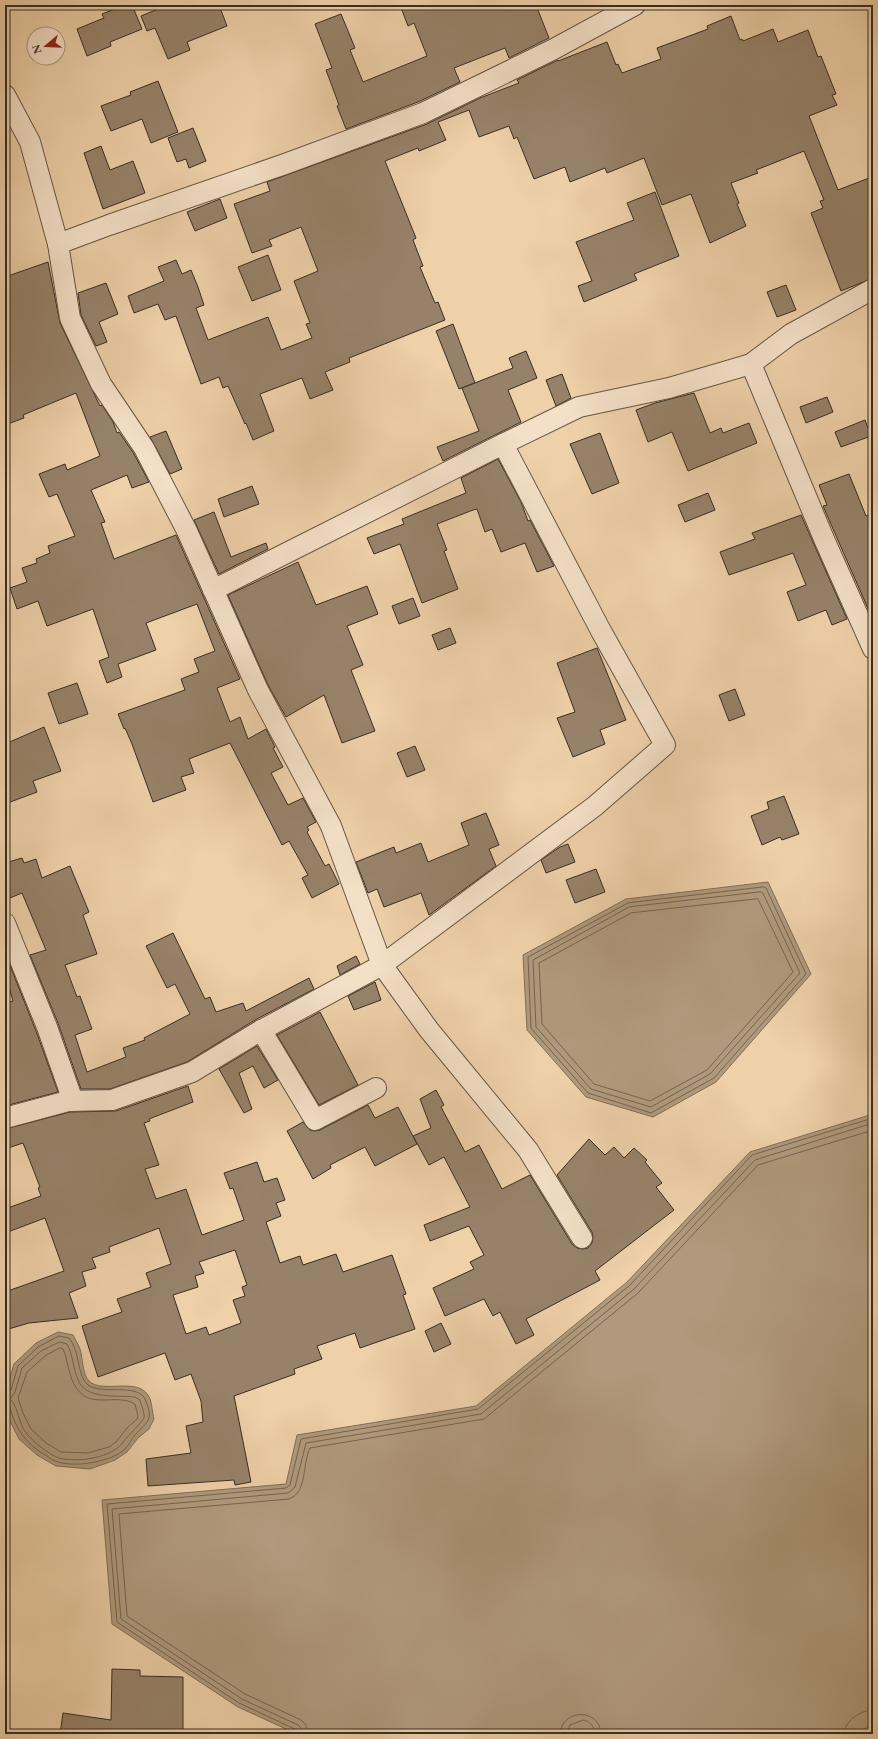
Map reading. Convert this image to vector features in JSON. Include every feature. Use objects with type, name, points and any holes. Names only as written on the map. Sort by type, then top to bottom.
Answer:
[{"type":"street","points":[[58,244],[285,164],[423,113],[552,50],[635,5]]},
{"type":"street","points":[[5,95],[30,142],[58,244],[70,318],[101,384],[144,448],[187,531],[258,690],[331,826],[382,965],[429,1030],[528,1150],[582,1238]]},
{"type":"street","points":[[213,590],[579,407],[669,388],[751,364],[791,334],[873,289]]},
{"type":"street","points":[[751,364],[824,539],[873,649]]},
{"type":"street","points":[[5,1118],[73,1101],[112,1100],[192,1072],[261,1030],[382,965],[595,806],[665,744],[601,631],[504,444]]},
{"type":"street","points":[[5,923],[47,1027],[73,1101]]},
{"type":"street","points":[[261,1030],[315,1120],[376,1088]]},
{"type":"water","points":[[768,882],[811,974],[716,1082],[653,1117],[586,1097],[527,1030],[523,955],[626,899]]},
{"type":"water","points":[[873,1114],[873,1724],[856,1734],[587,1734],[583,1729],[572,1734],[297,1734],[238,1707],[112,1624],[102,1500],[286,1484],[297,1435],[476,1406],[627,1282],[750,1152]]},
{"type":"water","points":[[58,1332],[73,1335],[80,1349],[85,1374],[89,1381],[95,1385],[102,1386],[136,1387],[143,1390],[148,1395],[151,1403],[154,1419],[149,1429],[138,1438],[127,1452],[115,1460],[90,1469],[56,1466],[37,1455],[19,1439],[8,1417],[5,1394],[14,1364],[36,1343]]},
{"type":"building","points":[[125,5],[132,5],[142,29],[110,42],[111,46],[87,56],[77,29],[104,18],[102,14]]},
{"type":"building","points":[[168,5],[219,5],[227,26],[187,42],[190,50],[168,59],[155,28],[147,31],[141,16]]},
{"type":"building","points":[[400,5],[536,5],[549,38],[509,58],[505,48],[454,68],[460,82],[418,102],[346,129],[326,70],[332,68],[315,24],[341,14],[355,48],[350,50],[363,82],[427,56],[414,23],[408,26]]},
{"type":"building","points":[[731,16],[740,40],[742,39],[743,41],[773,29],[778,42],[808,30],[818,57],[821,56],[836,94],[832,95],[837,105],[809,116],[838,190],[869,178],[873,187],[873,278],[841,291],[811,213],[823,208],[820,201],[824,200],[804,151],[756,170],[758,173],[731,183],[739,203],[737,204],[746,226],[710,243],[691,194],[662,205],[644,158],[607,173],[605,168],[570,182],[565,167],[534,179],[517,137],[514,139],[509,126],[479,137],[469,110],[438,122],[446,140],[419,151],[418,148],[385,161],[416,238],[413,240],[423,266],[420,267],[435,303],[438,302],[445,320],[349,358],[350,362],[325,372],[333,390],[310,399],[302,378],[260,394],[274,431],[253,440],[228,386],[223,388],[219,377],[201,384],[176,316],[165,320],[158,304],[134,313],[128,296],[164,281],[158,267],[176,260],[182,274],[191,270],[198,287],[204,305],[196,308],[208,340],[268,317],[281,350],[312,338],[306,324],[310,323],[294,281],[318,271],[301,227],[269,240],[272,246],[252,253],[234,204],[270,191],[267,182],[427,124],[480,98],[519,83],[517,80],[558,60],[607,42],[616,65],[618,64],[622,73],[661,59],[657,48],[708,29],[707,26]]},
{"type":"building","points":[[158,81],[178,132],[151,143],[142,119],[111,131],[101,106],[131,95],[130,92]]},
{"type":"building","points":[[193,128],[206,161],[189,168],[186,159],[177,162],[168,138]]},
{"type":"building","points":[[101,146],[110,170],[133,161],[145,193],[103,209],[84,153]]},
{"type":"building","points":[[655,192],[679,256],[634,274],[637,280],[584,302],[578,286],[592,281],[576,242],[634,220],[627,203]]},
{"type":"building","points":[[220,199],[227,218],[195,231],[187,212]]},
{"type":"building","points":[[268,255],[281,290],[252,301],[238,267]]},
{"type":"building","points":[[48,262],[60,323],[100,406],[102,405],[113,422],[117,433],[119,432],[134,454],[149,482],[132,488],[127,475],[91,490],[105,522],[101,523],[114,559],[176,535],[240,679],[217,688],[230,722],[240,717],[248,739],[266,729],[275,747],[273,748],[283,767],[271,773],[288,805],[303,798],[316,822],[307,827],[309,830],[307,832],[325,866],[329,864],[339,884],[312,898],[302,878],[308,875],[289,841],[282,845],[230,743],[189,759],[194,773],[181,777],[186,790],[153,802],[132,744],[118,714],[185,690],[181,679],[199,672],[194,659],[215,651],[197,604],[146,623],[156,650],[118,664],[122,677],[107,683],[99,661],[109,657],[93,609],[47,626],[38,601],[17,609],[10,588],[27,582],[22,568],[37,563],[36,559],[50,553],[48,546],[75,536],[57,494],[49,497],[39,474],[65,464],[67,470],[100,456],[76,393],[23,415],[24,418],[5,425],[5,277]]},
{"type":"building","points":[[106,283],[118,314],[99,322],[107,342],[96,346],[81,315],[78,293]]},
{"type":"building","points":[[786,285],[796,310],[777,317],[767,292]]},
{"type":"building","points":[[453,324],[475,383],[459,389],[436,331]]},
{"type":"building","points":[[526,351],[537,378],[508,390],[521,422],[443,461],[437,447],[479,431],[462,388],[513,368],[509,358]]},
{"type":"building","points":[[562,374],[571,398],[556,406],[546,380]]},
{"type":"building","points":[[694,393],[710,433],[721,428],[723,433],[749,423],[757,443],[688,471],[672,432],[648,442],[636,410],[655,403]]},
{"type":"building","points":[[827,397],[833,412],[806,423],[800,407]]},
{"type":"building","points":[[865,420],[871,436],[841,447],[835,432]]},
{"type":"building","points":[[166,431],[182,469],[170,474],[150,437]]},
{"type":"building","points":[[600,433],[619,483],[592,494],[570,444]]},
{"type":"building","points":[[498,459],[521,502],[528,521],[530,520],[554,566],[537,572],[525,543],[501,552],[492,529],[485,532],[477,509],[473,510],[437,524],[447,550],[444,551],[458,589],[422,603],[400,544],[374,554],[367,538],[404,524],[402,519],[466,493],[461,478]]},
{"type":"building","points":[[849,474],[866,516],[873,513],[873,609],[869,611],[823,506],[827,505],[819,485]]},
{"type":"building","points":[[252,486],[259,504],[224,517],[218,499]]},
{"type":"building","points":[[708,493],[715,510],[685,522],[678,505]]},
{"type":"building","points":[[214,512],[231,557],[266,543],[268,549],[219,574],[194,520]]},
{"type":"building","points":[[801,515],[847,619],[832,625],[826,610],[798,621],[787,592],[806,585],[793,553],[729,575],[720,552],[755,539],[752,533]]},
{"type":"building","points":[[298,562],[316,605],[367,586],[378,614],[347,626],[363,665],[351,670],[375,731],[342,743],[324,695],[286,717],[268,685],[228,595]]},
{"type":"building","points":[[413,598],[420,616],[399,624],[392,606]]},
{"type":"building","points":[[450,628],[456,643],[438,650],[432,635]]},
{"type":"building","points":[[597,648],[626,720],[600,730],[605,744],[573,757],[557,718],[575,712],[557,663]]},
{"type":"building","points":[[77,683],[88,714],[59,724],[48,693]]},
{"type":"building","points":[[735,689],[745,715],[729,721],[719,695]]},
{"type":"building","points":[[44,727],[61,771],[33,781],[37,792],[5,804],[5,744]]},
{"type":"building","points":[[415,746],[425,770],[407,777],[397,753]]},
{"type":"building","points":[[784,796],[799,834],[782,840],[780,837],[762,845],[751,816],[769,809],[767,802]]},
{"type":"building","points":[[486,813],[499,845],[489,849],[496,866],[429,915],[421,893],[384,907],[377,889],[368,893],[356,862],[394,847],[396,853],[421,843],[428,862],[469,845],[461,823]]},
{"type":"building","points":[[568,844],[575,862],[546,873],[541,860],[560,847]]},
{"type":"building","points":[[22,858],[24,863],[36,859],[42,878],[70,866],[89,912],[83,915],[97,954],[65,965],[77,997],[80,996],[92,1029],[75,1035],[87,1072],[126,1057],[123,1048],[145,1040],[144,1038],[190,1014],[175,984],[167,988],[146,946],[173,933],[205,999],[210,997],[216,1012],[243,1003],[246,1011],[309,978],[314,989],[255,1020],[187,1062],[110,1089],[81,1089],[58,1023],[30,955],[46,950],[22,893],[5,900],[5,863]]},
{"type":"building","points":[[596,869],[605,892],[575,903],[566,880]]},
{"type":"building","points":[[356,956],[360,964],[340,975],[337,966]]},
{"type":"building","points":[[9,963],[58,1092],[5,1106],[5,1003],[13,1001],[5,974],[5,964]]},
{"type":"building","points":[[375,982],[381,1000],[354,1010],[348,996]]},
{"type":"building","points":[[320,1012],[358,1085],[319,1105],[277,1035]]},
{"type":"building","points":[[257,1046],[278,1080],[264,1088],[253,1066],[239,1073],[252,1109],[244,1113],[219,1069]]},
{"type":"building","points":[[188,1086],[193,1102],[149,1119],[150,1121],[144,1123],[159,1165],[145,1169],[156,1199],[186,1189],[202,1235],[244,1220],[233,1188],[230,1189],[224,1173],[257,1162],[264,1182],[277,1178],[285,1200],[276,1203],[281,1216],[266,1222],[280,1263],[300,1256],[303,1265],[336,1254],[343,1272],[392,1255],[406,1294],[403,1295],[415,1329],[360,1348],[355,1333],[317,1346],[322,1359],[294,1369],[295,1374],[234,1396],[251,1482],[235,1485],[234,1480],[148,1486],[146,1459],[191,1453],[186,1426],[203,1422],[201,1401],[191,1374],[175,1380],[165,1353],[98,1377],[82,1326],[122,1312],[117,1299],[151,1287],[146,1273],[171,1264],[159,1228],[109,1247],[110,1252],[92,1258],[96,1268],[82,1272],[86,1286],[69,1293],[78,1318],[29,1323],[5,1330],[5,1292],[64,1271],[45,1218],[5,1233],[5,1209],[41,1196],[38,1188],[40,1187],[23,1143],[5,1149],[5,1129],[70,1112],[116,1111]],"holes":[[[235,1250],[247,1285],[242,1287],[245,1296],[233,1300],[241,1323],[209,1335],[206,1327],[186,1334],[173,1295],[198,1287],[195,1276],[204,1273],[199,1262]]]},
{"type":"building","points":[[436,1090],[444,1105],[441,1107],[465,1152],[479,1145],[502,1189],[530,1175],[572,1244],[577,1248],[588,1248],[592,1243],[592,1232],[557,1175],[589,1139],[605,1155],[614,1147],[624,1158],[634,1148],[647,1160],[645,1162],[662,1183],[656,1187],[674,1210],[595,1271],[600,1280],[526,1319],[534,1335],[516,1344],[500,1312],[493,1316],[484,1299],[445,1316],[433,1288],[474,1269],[470,1262],[484,1255],[469,1226],[430,1241],[424,1225],[470,1207],[444,1157],[429,1165],[413,1136],[431,1128],[420,1099]]},
{"type":"building","points":[[368,1105],[375,1118],[398,1107],[417,1144],[375,1166],[365,1147],[330,1165],[331,1168],[313,1179],[287,1131],[303,1122],[310,1130],[320,1130]]},
{"type":"building","points":[[441,1323],[451,1344],[434,1352],[425,1331]]},
{"type":"building","points":[[112,1669],[140,1670],[140,1676],[183,1677],[183,1734],[60,1734],[63,1713],[111,1720]]}]
